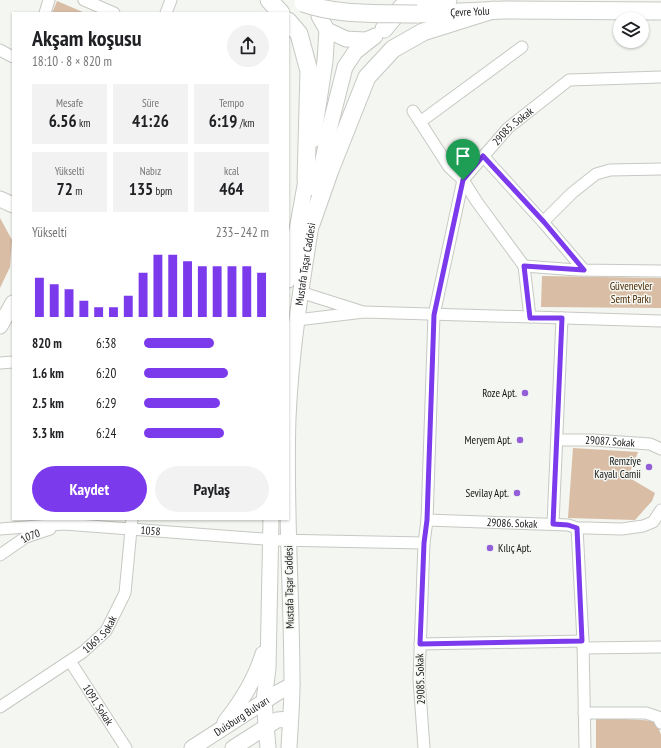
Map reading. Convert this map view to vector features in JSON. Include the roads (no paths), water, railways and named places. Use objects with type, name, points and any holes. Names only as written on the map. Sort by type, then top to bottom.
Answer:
[{"type":"main road","points":[[270,0],[280,12]]},
{"type":"main road","points":[[380,33],[397,0]]},
{"type":"main road","points":[[313,8],[346,40],[365,40],[380,33],[402,8],[424,1],[448,0]]},
{"type":"main road","points":[[548,0],[661,1]]},
{"type":"main road","name":"Mustafa Taşar Caddesi","points":[[289,405],[294,345],[298,320],[306,218],[306,180],[322,82],[313,8]]},
{"type":"main road","name":"Çevre Yolu","points":[[313,8],[354,13],[417,14],[493,10],[661,11]]},
{"type":"main road","points":[[289,239],[306,218],[367,77],[393,49],[423,32],[493,10]]},
{"type":"main road","points":[[289,22],[299,34],[309,71],[306,180]]},
{"type":"main road","name":"Mustafa Taşar Caddesi","points":[[289,277],[306,218],[345,67],[355,52],[380,33]]},
{"type":"main road","points":[[0,326],[12,305]]},
{"type":"main road","name":"Mustafa Taşar Caddesi","points":[[272,520],[278,540],[292,685],[289,748]]},
{"type":"main road","name":"Mustafa Taşar Caddesi","points":[[268,748],[264,701],[268,668],[268,636],[280,520]]},
{"type":"main road","points":[[216,732],[235,710],[249,688],[258,669],[268,636]]},
{"type":"main road","name":"Duisburg Bulvarı","points":[[192,748],[264,701],[292,685]]},
{"type":"main road","name":"Duisburg Bulvarı","points":[[232,748],[277,720],[290,719]]},
{"type":"street","points":[[45,12],[49,0]]},
{"type":"street","points":[[84,0],[112,12]]},
{"type":"street","points":[[166,12],[171,0]]},
{"type":"street","points":[[420,122],[522,47]]},
{"type":"street","points":[[0,50],[12,56]]},
{"type":"street","name":"29085. Sokak","points":[[424,748],[419,679],[424,543],[427,520],[434,315],[463,180],[508,128],[569,80],[661,77]]},
{"type":"street","points":[[413,111],[449,167],[463,180],[477,202],[524,266],[530,318]]},
{"type":"street","points":[[483,156],[544,222],[584,270]]},
{"type":"street","points":[[544,222],[572,193],[596,174],[610,170],[661,169]]},
{"type":"street","points":[[524,266],[584,270],[661,271]]},
{"type":"street","points":[[300,292],[364,312]]},
{"type":"street","points":[[298,320],[364,312],[661,321]]},
{"type":"street","points":[[553,524],[562,318]]},
{"type":"street","points":[[0,363],[12,362]]},
{"type":"street","name":"29087. Sokak","points":[[557,440],[593,440],[650,444],[661,449]]},
{"type":"street","name":"29086. Sokak","points":[[427,520],[553,524],[568,525],[577,528],[622,529],[643,526],[653,522],[661,510]]},
{"type":"street","name":"1058","points":[[0,529],[64,524],[132,524],[278,540]]},
{"type":"street","name":"1070","points":[[0,555],[26,537],[64,524]]},
{"type":"street","name":"1069. Sokak","points":[[0,707],[83,652],[106,631],[124,593],[132,524]]},
{"type":"street","points":[[577,528],[583,644],[585,748]]},
{"type":"street","points":[[278,540],[424,543]]},
{"type":"street","points":[[420,644],[583,644],[661,646]]},
{"type":"street","name":"1091. Sokak","points":[[70,661],[126,748]]},
{"type":"street","points":[[584,713],[646,713],[658,717],[661,723]]},
{"type":"place","name":"Roze Apt.","points":[[525,393]]},
{"type":"place","name":"Meryem Apt.","points":[[520,440]]},
{"type":"place","name":"Remziye Kayalı Camii","points":[[649,467]]},
{"type":"place","name":"Sevilay Apt.","points":[[517,493]]},
{"type":"place","name":"Kılıç Apt.","points":[[490,548]]},
{"type":"park label","name":"Güvenevler Semt Parkı","points":[[631,292]]}]
